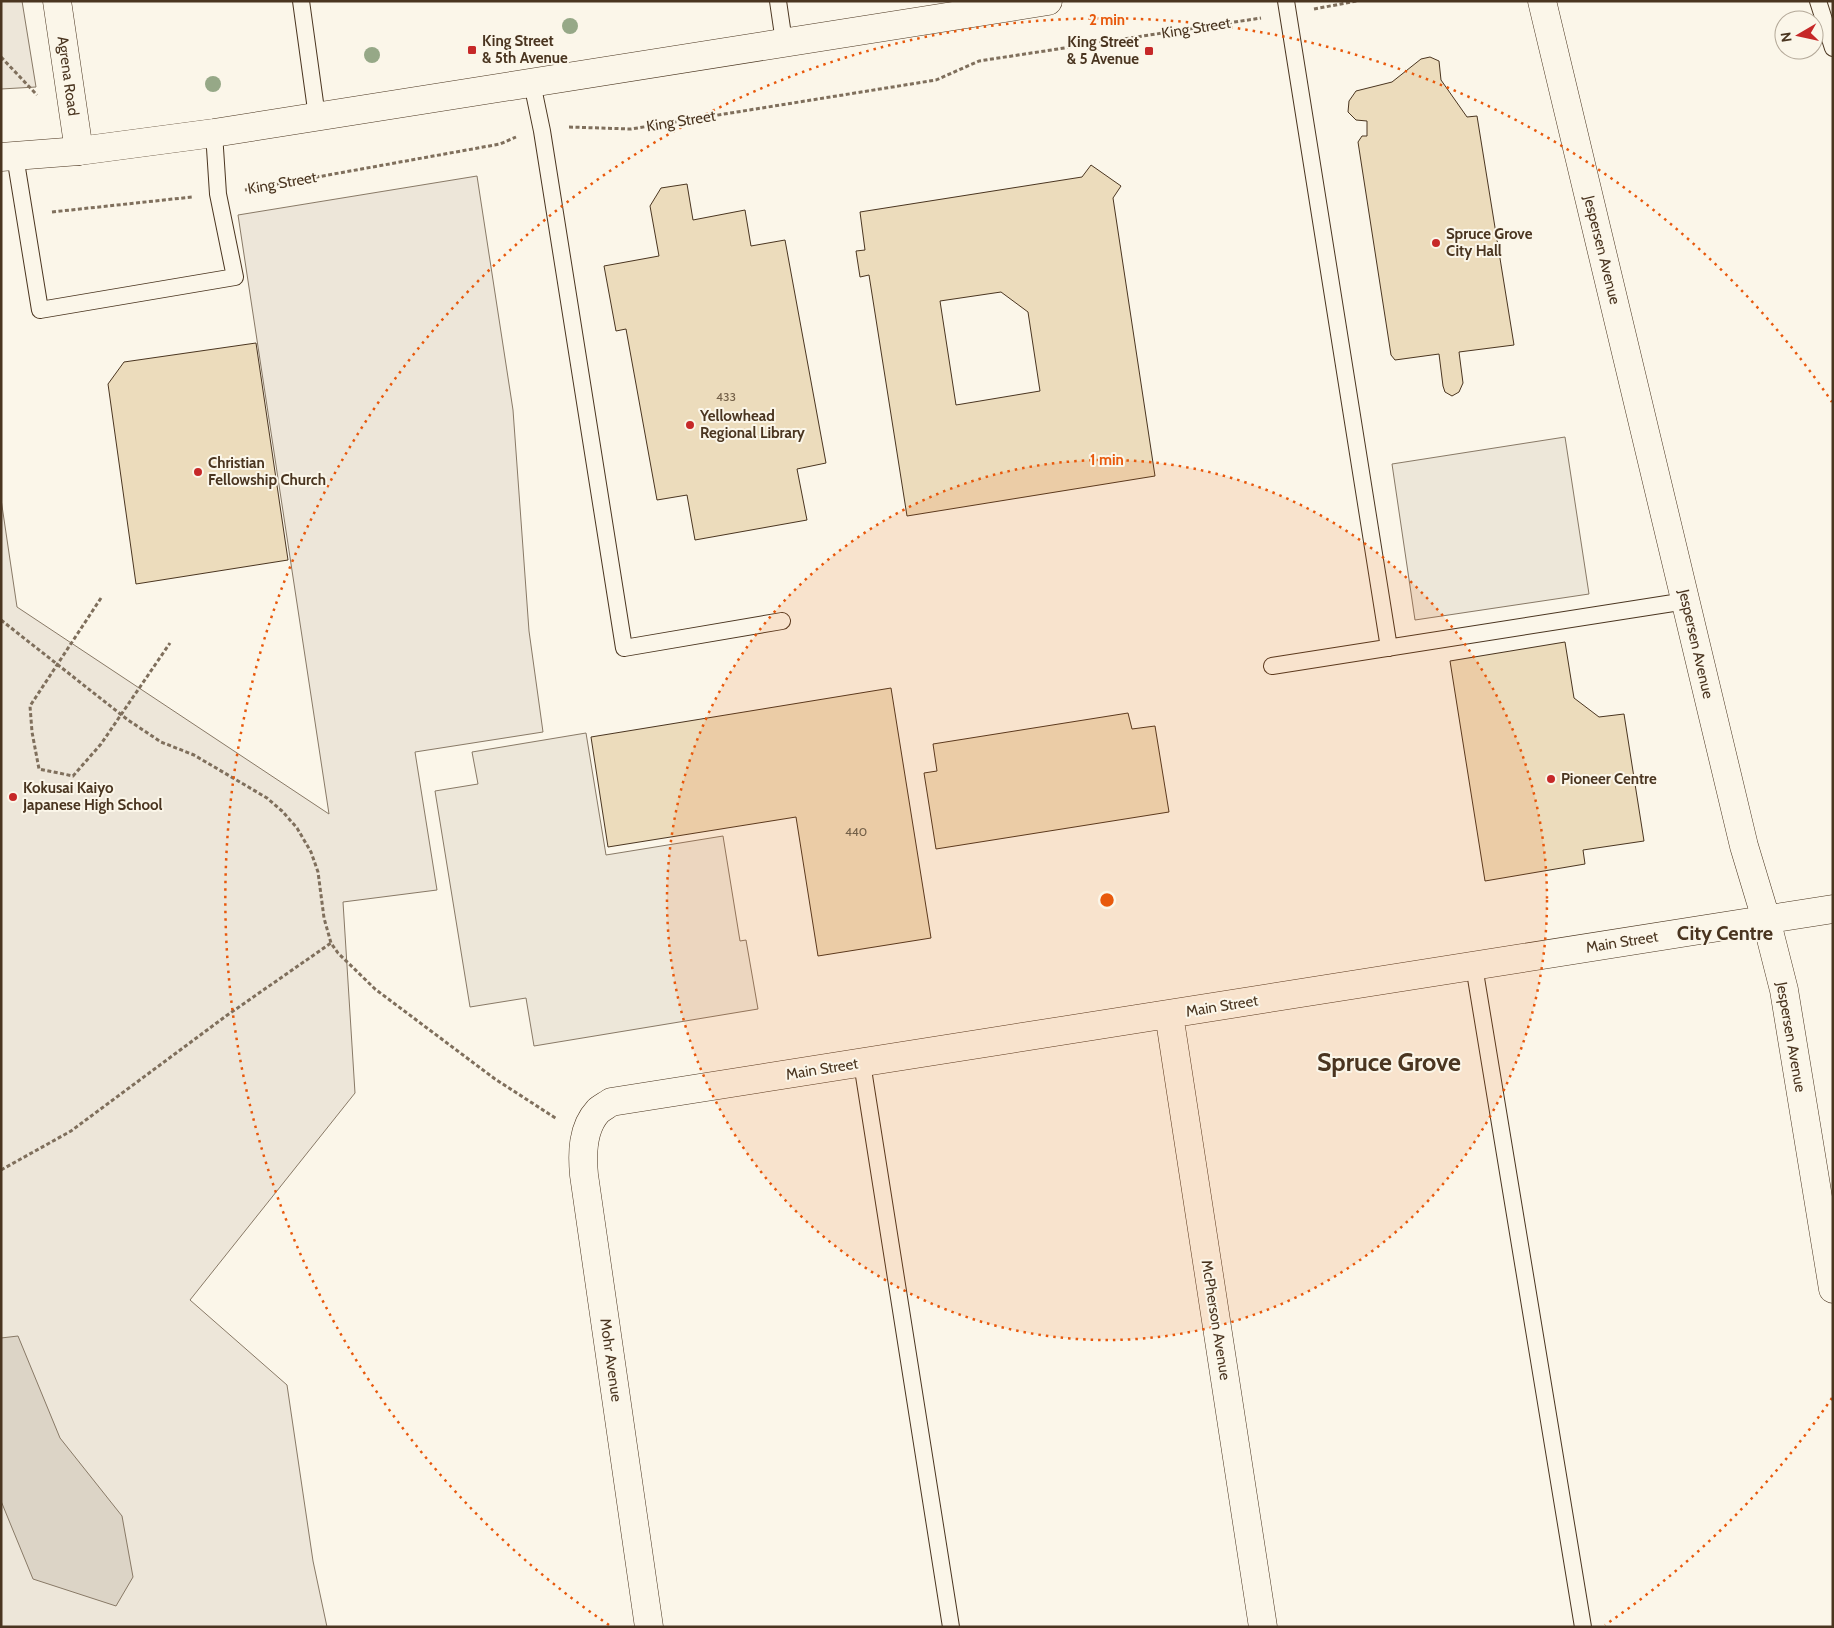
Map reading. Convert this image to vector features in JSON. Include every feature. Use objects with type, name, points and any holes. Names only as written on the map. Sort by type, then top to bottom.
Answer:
[{"type":"street","name":"Agrena Road","points":[[57,1],[79,151]]},
{"type":"street","points":[[8,157],[79,151],[214,133],[1005,5],[1048,1]]},
{"type":"street","name":"Jespersen Avenue","points":[[1542,1],[1744,846],[1766,919],[1784,990],[1833,1289]]},
{"type":"street","name":"Main Street","points":[[611,1102],[1833,909]]},
{"type":"street","name":"McPherson Avenue","points":[[1169,1014],[1264,1627]]},
{"type":"street","name":"Mohr Avenue","points":[[611,1102],[597,1112],[585,1137],[584,1175],[649,1627]]},
{"type":"lane","points":[[301,1],[317,117]]},
{"type":"lane","points":[[778,1],[784,42]]},
{"type":"lane","points":[[1818,1],[1833,48]]},
{"type":"lane","points":[[1287,7],[1389,648]]},
{"type":"lane","points":[[532,83],[542,131],[624,648],[782,620]]},
{"type":"lane","points":[[8,157],[24,216],[40,310],[235,277],[218,194],[214,133]]},
{"type":"lane","points":[[1272,666],[1686,601]]},
{"type":"lane","points":[[1474,966],[1583,1627]]},
{"type":"lane","points":[[862,1063],[951,1627]]},
{"type":"path","name":"King Street","points":[[24,216],[218,194],[500,144],[518,136],[562,127],[641,127],[936,80],[979,61],[1287,7],[1357,1]]},
{"type":"path","points":[[1,57],[43,101]]},
{"type":"path","points":[[101,598],[30,706],[32,732],[39,769],[73,776],[101,744],[170,642]]},
{"type":"path","points":[[1,620],[121,715],[161,742],[194,755],[267,798],[282,810],[297,828],[311,852],[318,872],[324,918],[332,943],[358,974],[375,990],[495,1079],[585,1137]]},
{"type":"path","points":[[1,1170],[71,1131],[226,1016],[332,943]]},
{"type":"shaded area","points":[[1,1],[22,1],[36,87],[1,89]]},
{"type":"shaded area","points":[[477,176],[513,410],[529,631],[543,732],[415,752],[437,890],[343,902],[355,1093],[190,1300],[287,1385],[313,1561],[327,1627],[1,1627],[1,499],[17,607],[329,814],[238,215]]},
{"type":"shaded area","points":[[1565,437],[1589,594],[1415,620],[1392,464]]},
{"type":"shaded area","points":[[586,733],[606,855],[723,836],[740,941],[746,940],[758,1009],[534,1046],[526,998],[470,1007],[435,791],[478,784],[472,752]]},
{"type":"shaded area","points":[[18,1336],[60,1438],[122,1516],[133,1577],[116,1606],[33,1579],[1,1501],[1,1338]]},
{"type":"building","name":"Spruce Grove City Hall","points":[[1430,57],[1439,61],[1441,80],[1467,117],[1477,116],[1514,345],[1459,352],[1463,383],[1459,392],[1452,396],[1445,392],[1443,386],[1439,354],[1395,360],[1391,355],[1358,142],[1362,136],[1367,136],[1367,121],[1356,120],[1348,112],[1349,101],[1356,91],[1392,82],[1421,59]]},
{"type":"building","points":[[1091,165],[1121,186],[1113,198],[1155,476],[907,516],[869,275],[860,277],[856,251],[865,250],[860,212],[1082,177]],"holes":[[[1001,292],[1028,312],[1040,391],[956,405],[940,301]]]},
{"type":"building","name":"Yellowhead Regional Library","points":[[687,184],[693,220],[745,210],[751,246],[785,240],[826,463],[797,469],[807,520],[695,540],[687,495],[657,500],[626,329],[616,331],[604,266],[659,256],[650,206],[661,188]]},
{"type":"building","name":"Christian Fellowship Church","points":[[256,343],[288,560],[136,584],[108,384],[124,362]]},
{"type":"building","name":"Pioneer Centre","points":[[1565,642],[1574,698],[1599,717],[1624,714],[1644,841],[1583,850],[1585,864],[1485,881],[1450,661]]},
{"type":"building","points":[[891,688],[931,938],[818,956],[796,817],[608,847],[591,737]]},
{"type":"building","points":[[1128,713],[1132,729],[1155,726],[1169,812],[936,849],[924,773],[937,771],[933,744]]},
{"type":"place","name":"King Street & 5th Avenue","points":[[472,50]]},
{"type":"place","name":"King Street & 5 Avenue","points":[[1149,51]]},
{"type":"place","name":"Spruce Grove City Hall","points":[[1436,243]]},
{"type":"place","name":"Yellowhead Regional Library","points":[[690,425]]},
{"type":"place","name":"Christian Fellowship Church","points":[[198,472]]},
{"type":"place","name":"Pioneer Centre","points":[[1551,779]]},
{"type":"place","name":"Kokusai Kaiyo Japanese High School","points":[[13,797]]},
{"type":"district","name":"City Centre","points":[[1725,933]]},
{"type":"district","name":"Spruce Grove","points":[[1389,1062]]}]
